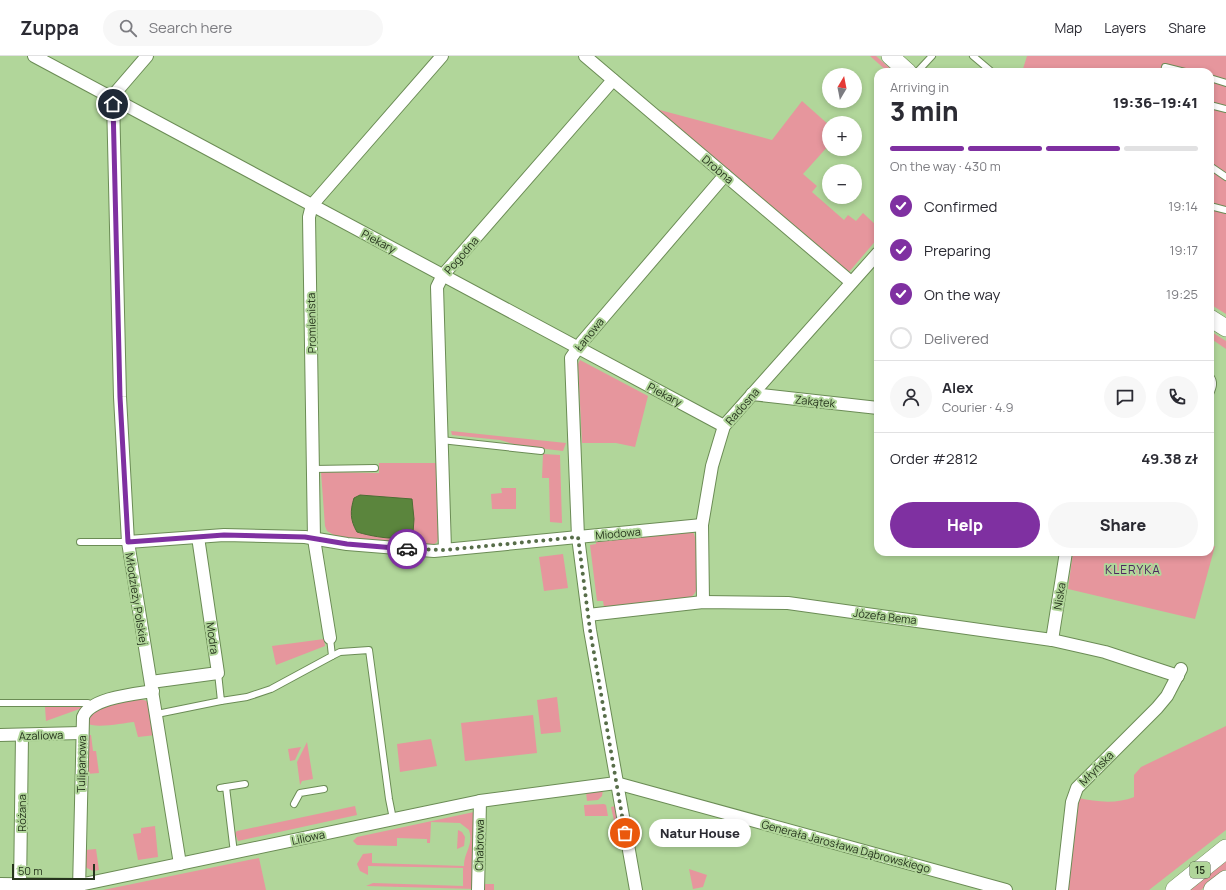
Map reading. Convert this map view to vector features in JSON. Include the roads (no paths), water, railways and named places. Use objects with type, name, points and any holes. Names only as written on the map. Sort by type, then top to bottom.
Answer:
[{"type":"main road","points":[[890,56],[904,68]]},
{"type":"main road","points":[[1214,320],[1226,328]]},
{"type":"main road","name":"15","points":[[1175,890],[1226,849]]},
{"type":"main road","name":"15","points":[[1213,890],[1226,880]]},
{"type":"street","name":"Piekary","points":[[34,56],[724,426]]},
{"type":"street","points":[[113,98],[116,92],[147,56]]},
{"type":"street","points":[[312,205],[442,56]]},
{"type":"street","name":"Drobna","points":[[585,56],[852,282]]},
{"type":"street","name":"Pogodna","points":[[445,550],[437,287],[443,275],[613,80]]},
{"type":"street","name":"Młodzieży Polskiej","points":[[113,98],[120,397],[128,542],[144,648],[157,714],[180,864]]},
{"type":"street","name":"Łanowa","points":[[636,890],[616,783],[588,615],[578,537],[571,358],[578,347],[725,175]]},
{"type":"street","name":"Promienista","points":[[312,205],[309,217],[314,539],[330,638]]},
{"type":"street","name":"Radosna","points":[[703,602],[702,525],[712,466],[724,426],[874,257]]},
{"type":"street","name":"Zakątek","points":[[752,394],[874,408]]},
{"type":"street","name":"Miodowa","points":[[128,542],[231,535],[305,537],[347,544],[424,551],[702,525]]},
{"type":"street","name":"Modra","points":[[198,537],[218,673]]},
{"type":"street","name":"Niska","points":[[1052,640],[1065,556]]},
{"type":"street","name":"Józefa Bema","points":[[588,615],[703,602],[788,604],[1052,640],[1105,652],[1179,672]]},
{"type":"street","name":"Młyńska","points":[[1062,890],[1072,802],[1077,788],[1157,708],[1167,696],[1179,672]]},
{"type":"street","points":[[90,706],[152,686],[218,673]]},
{"type":"street","name":"Tulipanowa","points":[[79,887],[81,733],[85,711],[90,706]]},
{"type":"street","name":"Azaliowa","points":[[0,736],[81,733]]},
{"type":"street","name":"Różana","points":[[20,887],[22,735]]},
{"type":"street","name":"Liliowa","points":[[0,884],[20,887],[79,887],[180,864],[480,801],[616,783]]},
{"type":"street","name":"Generała Jarosława Dąbrowskiego","points":[[616,783],[1006,890]]},
{"type":"street","name":"Chabrowa","points":[[478,890],[480,801]]},
{"type":"lane","points":[[921,68],[932,56]]},
{"type":"lane","points":[[973,56],[987,68]]},
{"type":"lane","points":[[1214,79],[1226,83]]},
{"type":"lane","points":[[1214,106],[1226,109]]},
{"type":"lane","points":[[1214,169],[1226,177]]},
{"type":"lane","points":[[1214,207],[1226,210]]},
{"type":"lane","points":[[441,440],[541,451]]},
{"type":"lane","points":[[313,469],[375,468]]},
{"type":"lane","points":[[80,542],[128,542]]},
{"type":"lane","points":[[330,638],[332,656]]},
{"type":"lane","points":[[157,714],[247,697],[271,689],[340,652],[369,650],[393,819]]},
{"type":"lane","points":[[218,673],[221,701]]},
{"type":"lane","points":[[0,703],[88,703],[90,706]]},
{"type":"lane","points":[[234,853],[223,788],[245,784]]},
{"type":"lane","points":[[294,804],[300,793],[324,789]]},
{"type":"place","name":"Natur House","points":[[625,833]]},
{"type":"district","name":"KLERYKA","points":[[1133,569]]}]
